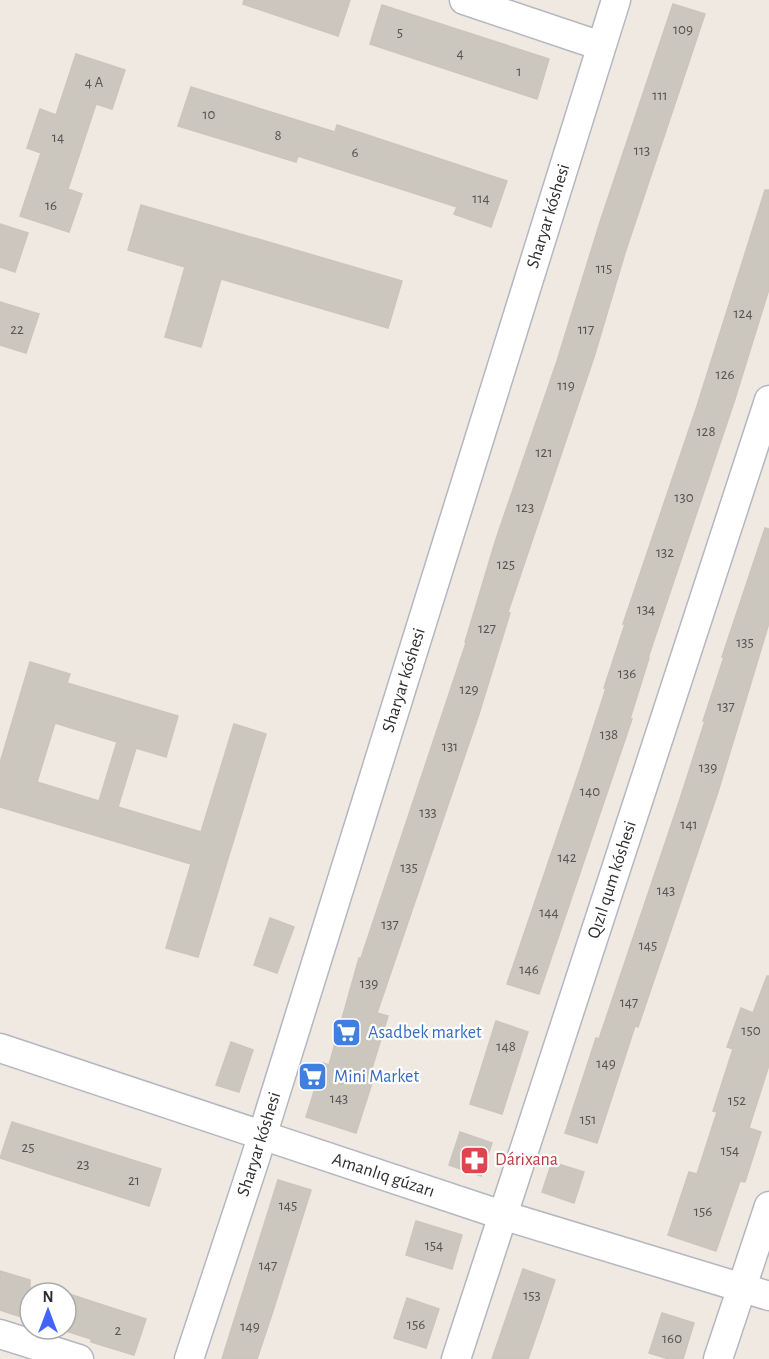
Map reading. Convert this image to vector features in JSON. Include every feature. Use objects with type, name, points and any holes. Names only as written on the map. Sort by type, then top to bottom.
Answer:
[{"type":"street","points":[[464,0],[601,46]]},
{"type":"street","name":"Sharyar kóshesi","points":[[189,1359],[616,0]]},
{"type":"street","name":"Qızıl qum kóshesi","points":[[456,1359],[769,400]]},
{"type":"street","name":"Amanlıq gúzarı","points":[[0,1048],[502,1215],[756,1292]]},
{"type":"street","points":[[718,1359],[756,1292],[769,1206]]},
{"type":"street","points":[[0,1334],[79,1359]]},
{"type":"building","points":[[244,0],[350,0],[338,36],[243,4]]},
{"type":"building","points":[[673,4],[705,14],[625,253],[595,354],[508,612],[510,613],[479,714],[377,1013],[388,1016],[369,1078],[373,1080],[356,1133],[306,1117],[323,1063],[329,1065],[359,958],[361,958],[466,643],[496,539],[557,361],[600,222]]},
{"type":"building","points":[[382,5],[549,59],[537,99],[370,44]]},
{"type":"building","points":[[76,54],[125,70],[112,109],[96,104],[68,189],[82,194],[69,232],[20,216],[41,153],[27,148],[40,109],[56,115]]},
{"type":"building","points":[[191,87],[335,132],[337,125],[507,181],[491,227],[454,214],[457,207],[298,156],[296,162],[178,126]]},
{"type":"building","points":[[765,190],[769,190],[769,289],[735,399],[648,658],[630,719],[632,719],[539,994],[507,984],[581,766],[625,624],[623,624],[697,406]]},
{"type":"building","points":[[141,205],[402,281],[388,328],[221,279],[201,347],[165,337],[185,267],[128,250]]},
{"type":"building","points":[[0,224],[28,233],[15,272],[0,267]]},
{"type":"building","points":[[0,302],[39,314],[26,353],[0,345]]},
{"type":"building","points":[[765,528],[769,529],[769,623],[718,792],[638,1027],[635,1026],[597,1143],[565,1133],[680,799],[724,657],[722,657]]},
{"type":"building","points":[[30,662],[70,674],[67,683],[178,716],[166,757],[136,748],[118,807],[201,832],[234,724],[266,734],[198,957],[166,948],[191,864],[0,807],[0,763]],"holes":[[[55,723],[117,742],[99,801],[37,782]]]},
{"type":"building","points":[[270,918],[294,927],[277,973],[254,965]]},
{"type":"building","points":[[767,976],[769,976],[769,1065],[749,1128],[761,1132],[745,1182],[740,1181],[716,1251],[668,1235],[689,1172],[697,1174],[717,1112],[713,1111],[733,1049],[727,1047],[741,1008],[753,1013]]},
{"type":"building","points":[[496,1021],[528,1032],[502,1114],[470,1104]]},
{"type":"building","points":[[231,1042],[253,1050],[239,1092],[216,1085]]},
{"type":"building","points":[[12,1122],[161,1169],[149,1206],[0,1158]]},
{"type":"building","points":[[460,1132],[492,1143],[481,1176],[449,1165]]},
{"type":"building","points":[[552,1162],[584,1172],[574,1203],[542,1192]]},
{"type":"building","points":[[278,1180],[311,1190],[257,1359],[222,1359]]},
{"type":"building","points":[[416,1221],[462,1235],[452,1269],[406,1255]]},
{"type":"building","points":[[523,1269],[555,1280],[542,1319],[528,1359],[492,1359]]},
{"type":"building","points":[[0,1271],[30,1280],[18,1281],[18,1316],[0,1310]]},
{"type":"building","points":[[78,1297],[146,1319],[134,1355],[91,1342],[91,1339],[78,1335]]},
{"type":"building","points":[[407,1298],[439,1309],[426,1348],[394,1338]]},
{"type":"building","points":[[662,1313],[694,1323],[683,1359],[669,1359],[649,1353]]},
{"type":"place","name":"Asadbek market","points":[[347,1033]]},
{"type":"place","name":"Mini Market","points":[[313,1077]]},
{"type":"place","name":"Dárixana","points":[[474,1160]]}]
